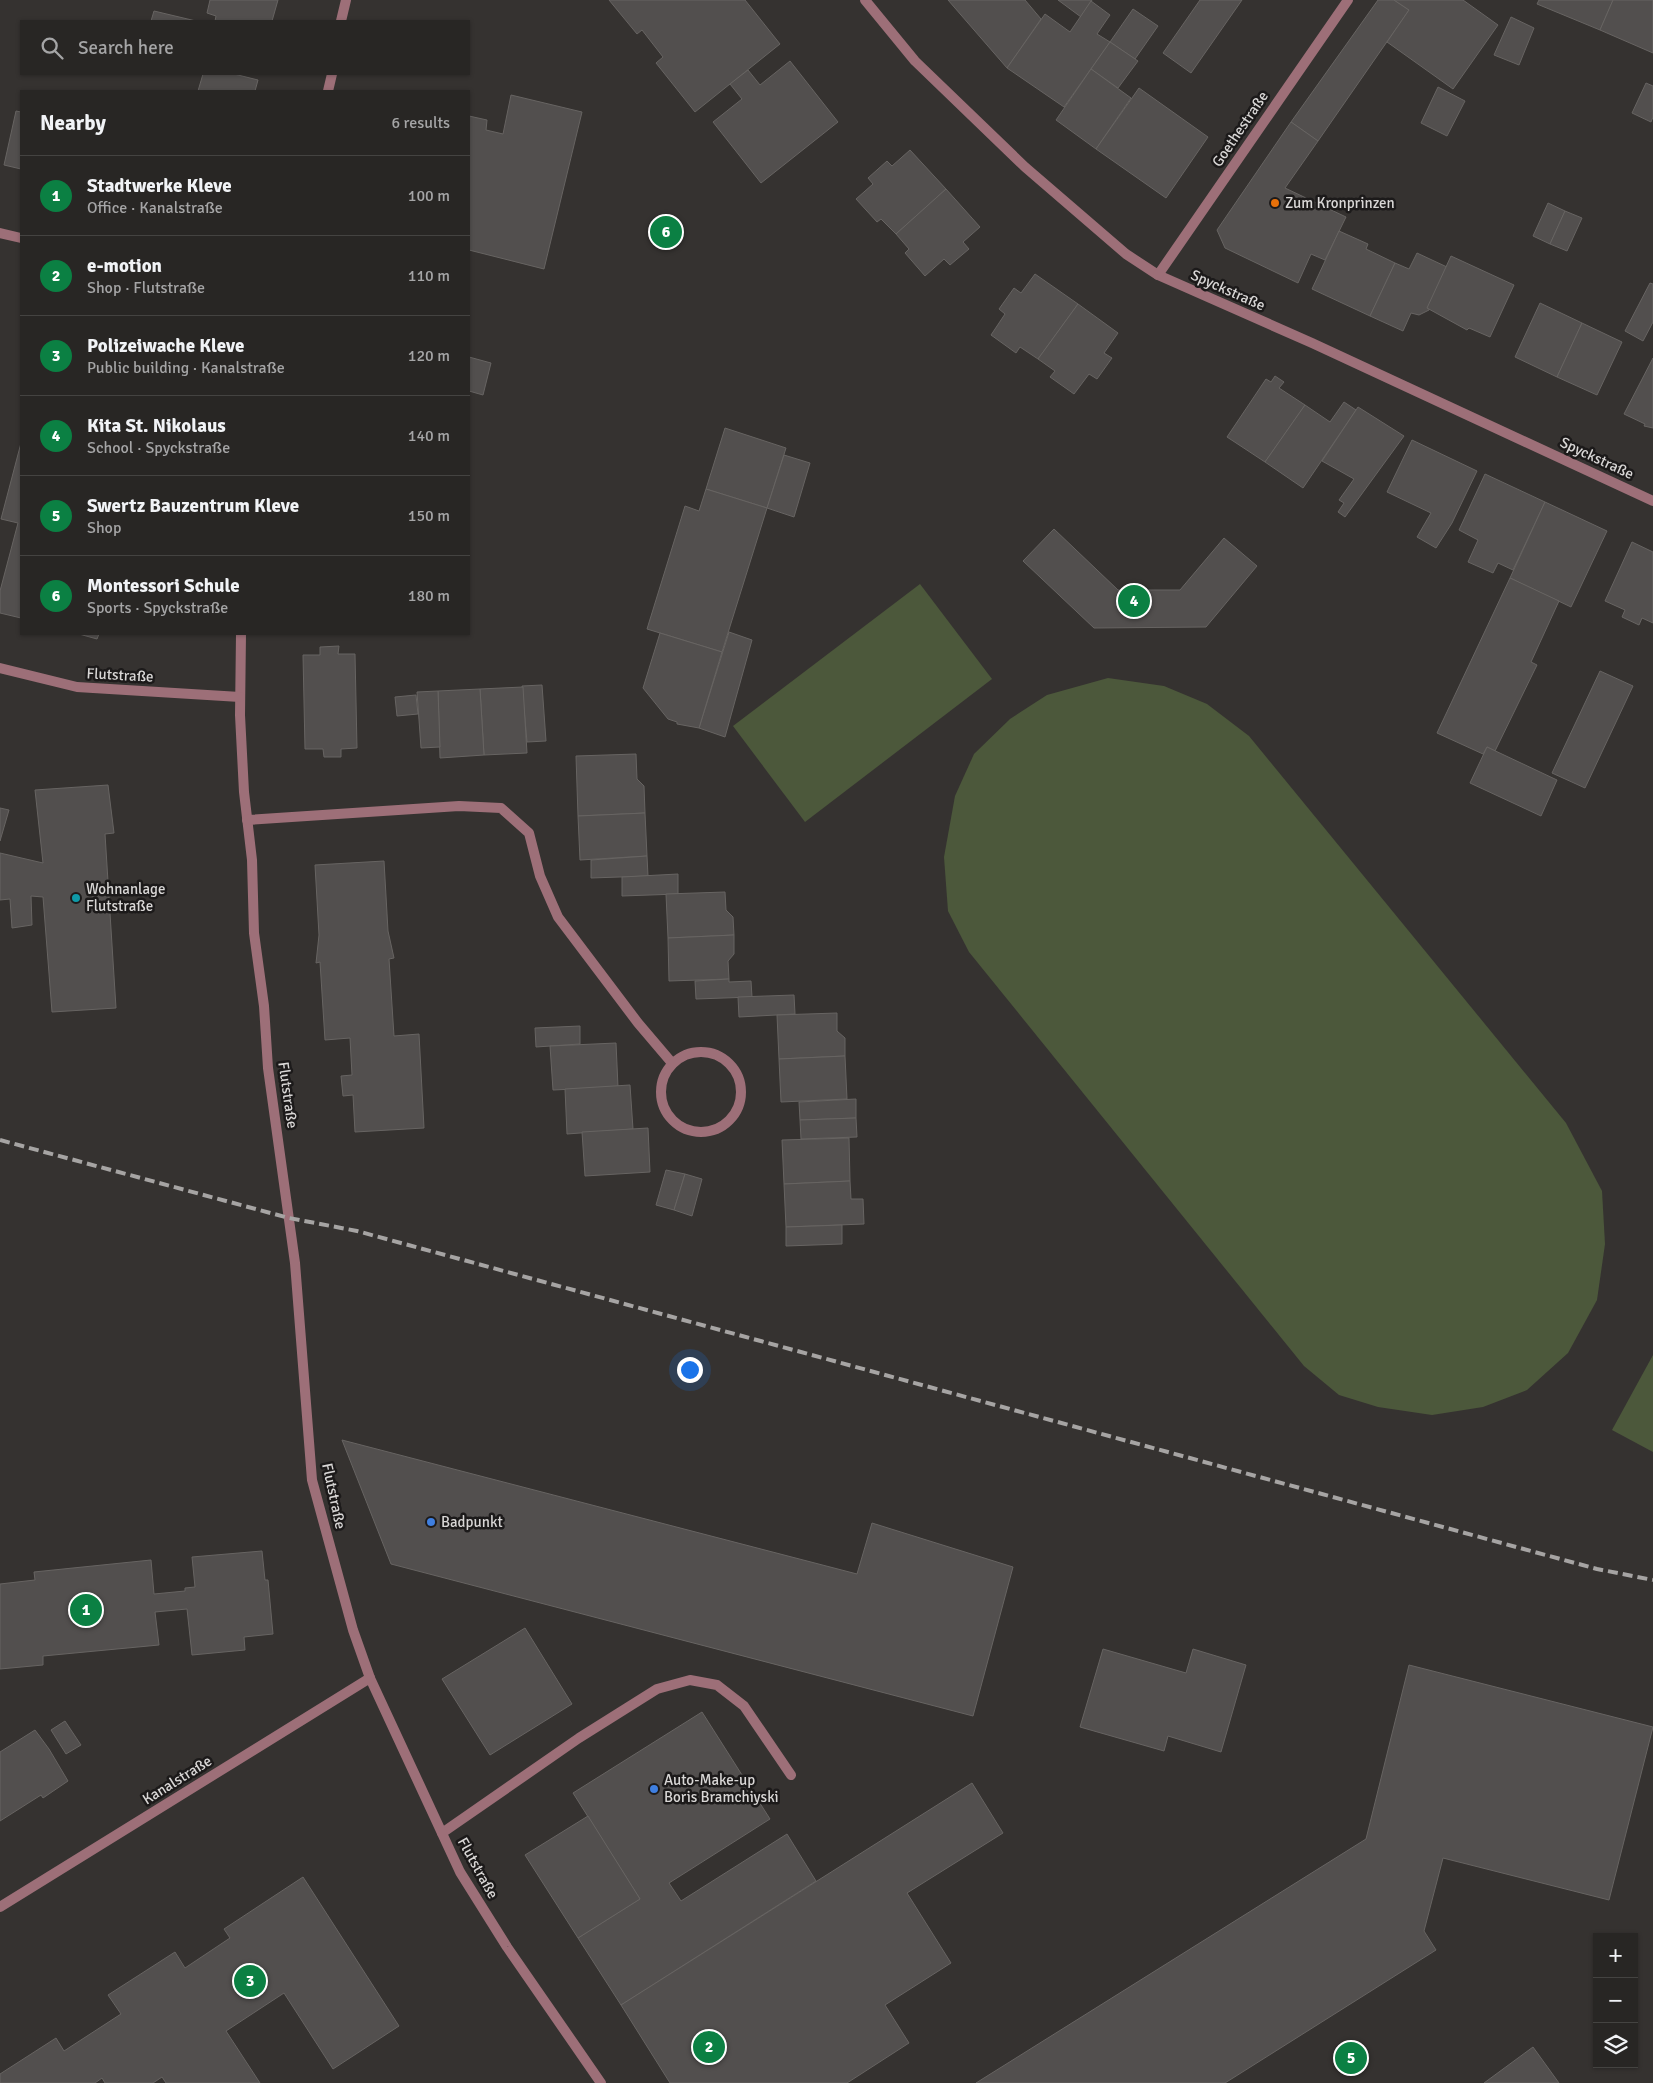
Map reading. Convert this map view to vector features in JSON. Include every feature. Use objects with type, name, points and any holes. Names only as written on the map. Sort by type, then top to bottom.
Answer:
[{"type":"street","points":[[342,20],[346,0]]},
{"type":"street","name":"Spyckstraße","points":[[865,0],[915,61],[1025,167],[1126,254],[1158,275],[1312,343],[1653,500]]},
{"type":"street","name":"Goethestraße","points":[[1158,275],[1348,0]]},
{"type":"street","points":[[328,90],[332,75]]},
{"type":"street","points":[[0,234],[20,238]]},
{"type":"street","name":"Flutstraße","points":[[241,635],[240,697],[247,820],[252,860],[254,933],[264,1006],[268,1068],[295,1263],[312,1480],[353,1630],[370,1678],[460,1872],[507,1947],[601,2083]]},
{"type":"street","name":"Flutstraße","points":[[0,668],[77,687],[240,697]]},
{"type":"street","points":[[247,820],[458,806],[501,808],[529,833],[540,876],[558,917],[638,1023],[672,1063]]},
{"type":"street","points":[[697,1051],[710,1052],[723,1058],[734,1067],[740,1077],[742,1091],[741,1102],[735,1115],[724,1126],[711,1132],[697,1132],[684,1129],[672,1121],[663,1106],[660,1092],[664,1075],[672,1063],[683,1055],[697,1051]]},
{"type":"street","name":"Kanalstraße","points":[[0,1907],[370,1678]]},
{"type":"street","points":[[442,1833],[579,1738],[657,1689],[690,1680],[718,1685],[744,1706],[791,1775]]},
{"type":"green space","points":[[920,584],[992,679],[805,822],[733,726]]},
{"type":"green space","points":[[1108,678],[1164,686],[1207,704],[1249,736],[1566,1123],[1602,1191],[1605,1244],[1597,1300],[1568,1353],[1527,1390],[1483,1407],[1432,1415],[1378,1407],[1339,1395],[1304,1366],[969,952],[948,911],[944,857],[955,796],[974,754],[1010,719],[1047,695]]},
{"type":"green space","points":[[1653,1355],[1653,1452],[1612,1430]]},
{"type":"building","points":[[210,0],[278,0],[272,20],[215,20],[216,16],[207,13]]},
{"type":"building","points":[[609,0],[745,0],[780,44],[695,112],[656,63],[663,57],[642,30],[637,34]]},
{"type":"building","points":[[948,0],[1025,0],[1041,19],[1007,68]]},
{"type":"building","points":[[1058,0],[1092,0],[1081,17]]},
{"type":"building","points":[[1200,0],[1242,0],[1191,73],[1163,53]]},
{"type":"building","points":[[1378,0],[1394,0],[1409,10],[1318,141],[1291,122]]},
{"type":"building","points":[[1394,0],[1463,0],[1498,25],[1453,89],[1387,42],[1409,10]]},
{"type":"building","points":[[1539,0],[1613,0],[1600,30],[1537,4]]},
{"type":"building","points":[[1613,0],[1653,0],[1653,53],[1600,30]]},
{"type":"building","points":[[1091,1],[1110,15],[1097,34],[1110,42],[1064,107],[1007,68],[1045,14],[1070,32]]},
{"type":"building","points":[[1133,9],[1158,26],[1135,59],[1110,42]]},
{"type":"building","points":[[154,11],[192,20],[151,20]]},
{"type":"building","points":[[1511,17],[1534,28],[1519,65],[1494,55]]},
{"type":"building","points":[[1110,42],[1138,61],[1118,88],[1091,69]]},
{"type":"building","points":[[790,61],[838,122],[761,183],[713,122],[742,99],[730,84],[748,70],[760,85]]},
{"type":"building","points":[[1091,69],[1131,98],[1096,149],[1056,120]]},
{"type":"building","points":[[203,75],[238,75],[258,80],[255,90],[198,90]]},
{"type":"building","points":[[1646,83],[1653,86],[1653,117],[1651,122],[1632,113]]},
{"type":"building","points":[[1438,87],[1465,101],[1447,136],[1421,123]]},
{"type":"building","points":[[1139,88],[1208,137],[1166,198],[1096,149]]},
{"type":"building","points":[[511,95],[582,112],[544,269],[470,250],[470,116],[487,120],[486,130],[503,134]]},
{"type":"building","points":[[16,111],[20,112],[20,169],[4,165]]},
{"type":"building","name":"Zum Kronprinzen","points":[[1291,122],[1318,141],[1285,188],[1346,217],[1325,260],[1311,254],[1298,283],[1225,248],[1217,230]]},
{"type":"building","points":[[910,150],[946,189],[896,234],[881,219],[877,222],[856,199],[873,184],[868,178],[887,161],[892,166]]},
{"type":"building","points":[[946,189],[980,227],[963,242],[969,249],[950,265],[944,259],[925,276],[905,253],[909,249],[896,234]]},
{"type":"building","points":[[1548,203],[1565,211],[1550,244],[1533,236]]},
{"type":"building","points":[[1565,211],[1582,218],[1567,251],[1550,244]]},
{"type":"building","points":[[1339,231],[1368,244],[1366,249],[1395,263],[1370,316],[1312,289]]},
{"type":"building","points":[[1417,253],[1447,267],[1429,310],[1419,315],[1411,313],[1403,331],[1370,316],[1395,263],[1409,269]]},
{"type":"building","points":[[1451,256],[1514,285],[1490,337],[1469,328],[1467,330],[1427,308]]},
{"type":"building","points":[[1035,274],[1078,304],[1038,359],[1020,347],[1016,353],[991,335],[1005,314],[999,309],[1014,288],[1021,293]]},
{"type":"building","points":[[1650,283],[1653,284],[1653,322],[1643,341],[1625,331]]},
{"type":"building","points":[[1540,303],[1582,323],[1557,377],[1515,357]]},
{"type":"building","points":[[1078,304],[1118,333],[1104,353],[1112,358],[1097,379],[1089,374],[1074,394],[1050,377],[1055,371],[1038,359]]},
{"type":"building","points":[[1582,323],[1622,342],[1597,395],[1557,377]]},
{"type":"building","points":[[470,357],[491,363],[483,395],[470,391]]},
{"type":"building","points":[[1653,358],[1653,428],[1644,426],[1645,424],[1624,414]]},
{"type":"building","points":[[1275,376],[1284,382],[1279,388],[1305,405],[1265,462],[1227,437],[1266,379],[1271,382]]},
{"type":"building","points":[[1344,402],[1356,410],[1303,488],[1265,462],[1305,405],[1330,422]]},
{"type":"building","points":[[1358,407],[1404,436],[1345,517],[1338,512],[1344,503],[1339,500],[1354,479],[1322,461]]},
{"type":"building","points":[[725,428],[786,448],[767,508],[706,489]]},
{"type":"building","points":[[1412,440],[1477,471],[1452,523],[1436,548],[1417,537],[1431,513],[1387,492]]},
{"type":"building","points":[[20,447],[20,618],[0,613],[0,591],[18,523],[1,519]]},
{"type":"building","points":[[784,455],[810,463],[794,517],[767,508]]},
{"type":"building","points":[[1485,474],[1545,502],[1513,570],[1498,563],[1493,573],[1468,562],[1478,540],[1459,530]]},
{"type":"building","points":[[706,489],[767,508],[722,652],[647,629],[685,506],[699,511]]},
{"type":"building","points":[[1545,502],[1607,531],[1571,607],[1510,578]]},
{"type":"building","points":[[1054,529],[1118,590],[1180,590],[1224,538],[1257,566],[1206,627],[1094,628],[1023,561]]},
{"type":"building","points":[[1632,542],[1653,552],[1653,623],[1642,618],[1639,625],[1622,617],[1625,610],[1605,601]]},
{"type":"building","points":[[1510,578],[1559,601],[1531,662],[1537,665],[1495,751],[1487,747],[1483,754],[1437,733]]},
{"type":"building","points":[[729,632],[752,640],[725,737],[699,728]]},
{"type":"building","points":[[660,633],[722,652],[699,728],[677,724],[677,722],[668,719],[643,688]]},
{"type":"building","points":[[83,635],[99,635],[97,639]]},
{"type":"building","points":[[339,646],[338,654],[355,654],[357,748],[341,749],[341,757],[324,757],[323,749],[305,749],[303,655],[320,655],[320,647]]},
{"type":"building","points":[[1600,671],[1633,686],[1585,788],[1552,773]]},
{"type":"building","points":[[542,685],[546,741],[527,742],[522,686]]},
{"type":"building","points":[[523,687],[527,753],[484,755],[480,689]]},
{"type":"building","points":[[480,689],[484,755],[440,758],[438,691]]},
{"type":"building","points":[[438,691],[440,747],[421,748],[417,692]]},
{"type":"building","points":[[416,695],[418,714],[397,716],[395,697]]},
{"type":"building","points":[[1487,747],[1557,780],[1541,816],[1470,783]]},
{"type":"building","points":[[636,754],[637,779],[644,786],[645,813],[578,816],[576,756]]},
{"type":"building","name":"Wohnanlage Flutstraße","points":[[108,785],[114,833],[105,834],[116,1008],[52,1012],[43,897],[31,896],[32,925],[12,928],[10,899],[0,900],[0,853],[43,863],[35,790]]},
{"type":"building","points":[[0,808],[9,810],[0,841]]},
{"type":"building","points":[[645,813],[647,856],[580,860],[578,816]]},
{"type":"building","points":[[647,856],[648,876],[591,878],[591,860]]},
{"type":"building","points":[[384,861],[388,931],[394,958],[389,959],[394,1036],[419,1034],[424,1128],[355,1132],[353,1095],[343,1096],[341,1076],[352,1075],[350,1038],[325,1040],[320,962],[316,963],[319,935],[315,865]]},
{"type":"building","points":[[678,874],[678,894],[622,896],[622,877]]},
{"type":"building","points":[[725,892],[726,910],[733,917],[734,935],[668,938],[666,894]]},
{"type":"building","points":[[734,935],[734,954],[728,961],[729,979],[669,981],[668,938]]},
{"type":"building","points":[[729,979],[729,982],[751,981],[752,997],[696,999],[695,981]]},
{"type":"building","points":[[794,995],[795,1014],[739,1017],[738,997]]},
{"type":"building","points":[[837,1013],[837,1031],[845,1038],[845,1056],[779,1059],[777,1015]]},
{"type":"building","points":[[580,1026],[580,1044],[536,1047],[535,1028]]},
{"type":"building","points":[[616,1043],[618,1087],[553,1090],[550,1046]]},
{"type":"building","points":[[845,1056],[847,1099],[781,1102],[779,1059]]},
{"type":"building","points":[[630,1085],[633,1129],[567,1134],[565,1089]]},
{"type":"building","points":[[856,1099],[856,1118],[800,1120],[799,1102]]},
{"type":"building","points":[[856,1118],[857,1137],[801,1139],[800,1120]]},
{"type":"building","points":[[648,1128],[650,1172],[585,1176],[582,1132]]},
{"type":"building","points":[[849,1138],[850,1181],[784,1184],[782,1140]]},
{"type":"building","points":[[666,1170],[685,1174],[674,1210],[656,1205]]},
{"type":"building","points":[[685,1174],[702,1179],[692,1216],[674,1210]]},
{"type":"building","points":[[850,1181],[851,1199],[863,1199],[864,1224],[786,1227],[784,1184]]},
{"type":"building","points":[[842,1225],[842,1244],[786,1246],[786,1227]]},
{"type":"building","points":[[342,1440],[857,1574],[872,1523],[1013,1567],[973,1716],[391,1564]]},
{"type":"building","points":[[262,1551],[265,1580],[268,1580],[273,1634],[244,1637],[245,1650],[192,1655],[187,1609],[155,1612],[159,1645],[43,1656],[43,1665],[0,1669],[0,1584],[35,1580],[34,1572],[151,1560],[154,1594],[185,1591],[185,1588],[195,1587],[192,1557]]},
{"type":"building","points":[[525,1628],[572,1704],[490,1755],[442,1679]]},
{"type":"building","points":[[1103,1649],[1186,1673],[1193,1649],[1246,1665],[1221,1752],[1168,1736],[1164,1751],[1080,1727]]},
{"type":"building","points":[[1409,1665],[1653,1727],[1609,1900],[1443,1858],[1424,1931],[1436,1950],[1225,2083],[976,2083],[1366,1839]]},
{"type":"building","points":[[702,1712],[770,1819],[669,1883],[681,1901],[787,1834],[816,1881],[621,2005],[578,1938],[640,1899],[573,1793]]},
{"type":"building","points":[[65,1721],[81,1745],[66,1754],[51,1730]]},
{"type":"building","points":[[35,1730],[68,1781],[43,1798],[41,1795],[0,1821],[0,1752]]},
{"type":"building","points":[[972,1783],[1003,1833],[907,1893],[951,1963],[885,2005],[909,2043],[847,2083],[670,2083],[621,2005]]},
{"type":"building","points":[[588,1816],[640,1899],[578,1938],[525,1855]]},
{"type":"building","points":[[303,1877],[399,2026],[333,2069],[284,1993],[226,2031],[260,2083],[166,2083],[162,2077],[153,2083],[105,2083],[102,2078],[95,2083],[0,2083],[0,2074],[56,2038],[64,2051],[121,2014],[108,1995],[175,1952],[185,1968],[230,1938],[224,1929]]},
{"type":"building","points":[[1533,2047],[1559,2083],[1484,2083]]},
{"type":"railway","points":[[0,1140],[289,1218],[357,1231],[1597,1569],[1653,1580]]},
{"type":"place","name":"Zum Kronprinzen","points":[[1275,203]]},
{"type":"place","name":"Montessori Schule","points":[[666,232]]},
{"type":"place","name":"Kita St. Nikolaus","points":[[1134,601]]},
{"type":"place","name":"Wohnanlage Flutstraße","points":[[76,898]]},
{"type":"place","name":"Badpunkt","points":[[431,1522]]},
{"type":"place","name":"Stadtwerke Kleve","points":[[86,1610]]},
{"type":"place","name":"Auto-Make-up Boris Bramchiyski","points":[[654,1789]]},
{"type":"place","name":"Polizeiwache Kleve","points":[[250,1981]]},
{"type":"place","name":"e-motion","points":[[709,2047]]},
{"type":"place","name":"Swertz Bauzentrum Kleve","points":[[1351,2058]]}]
